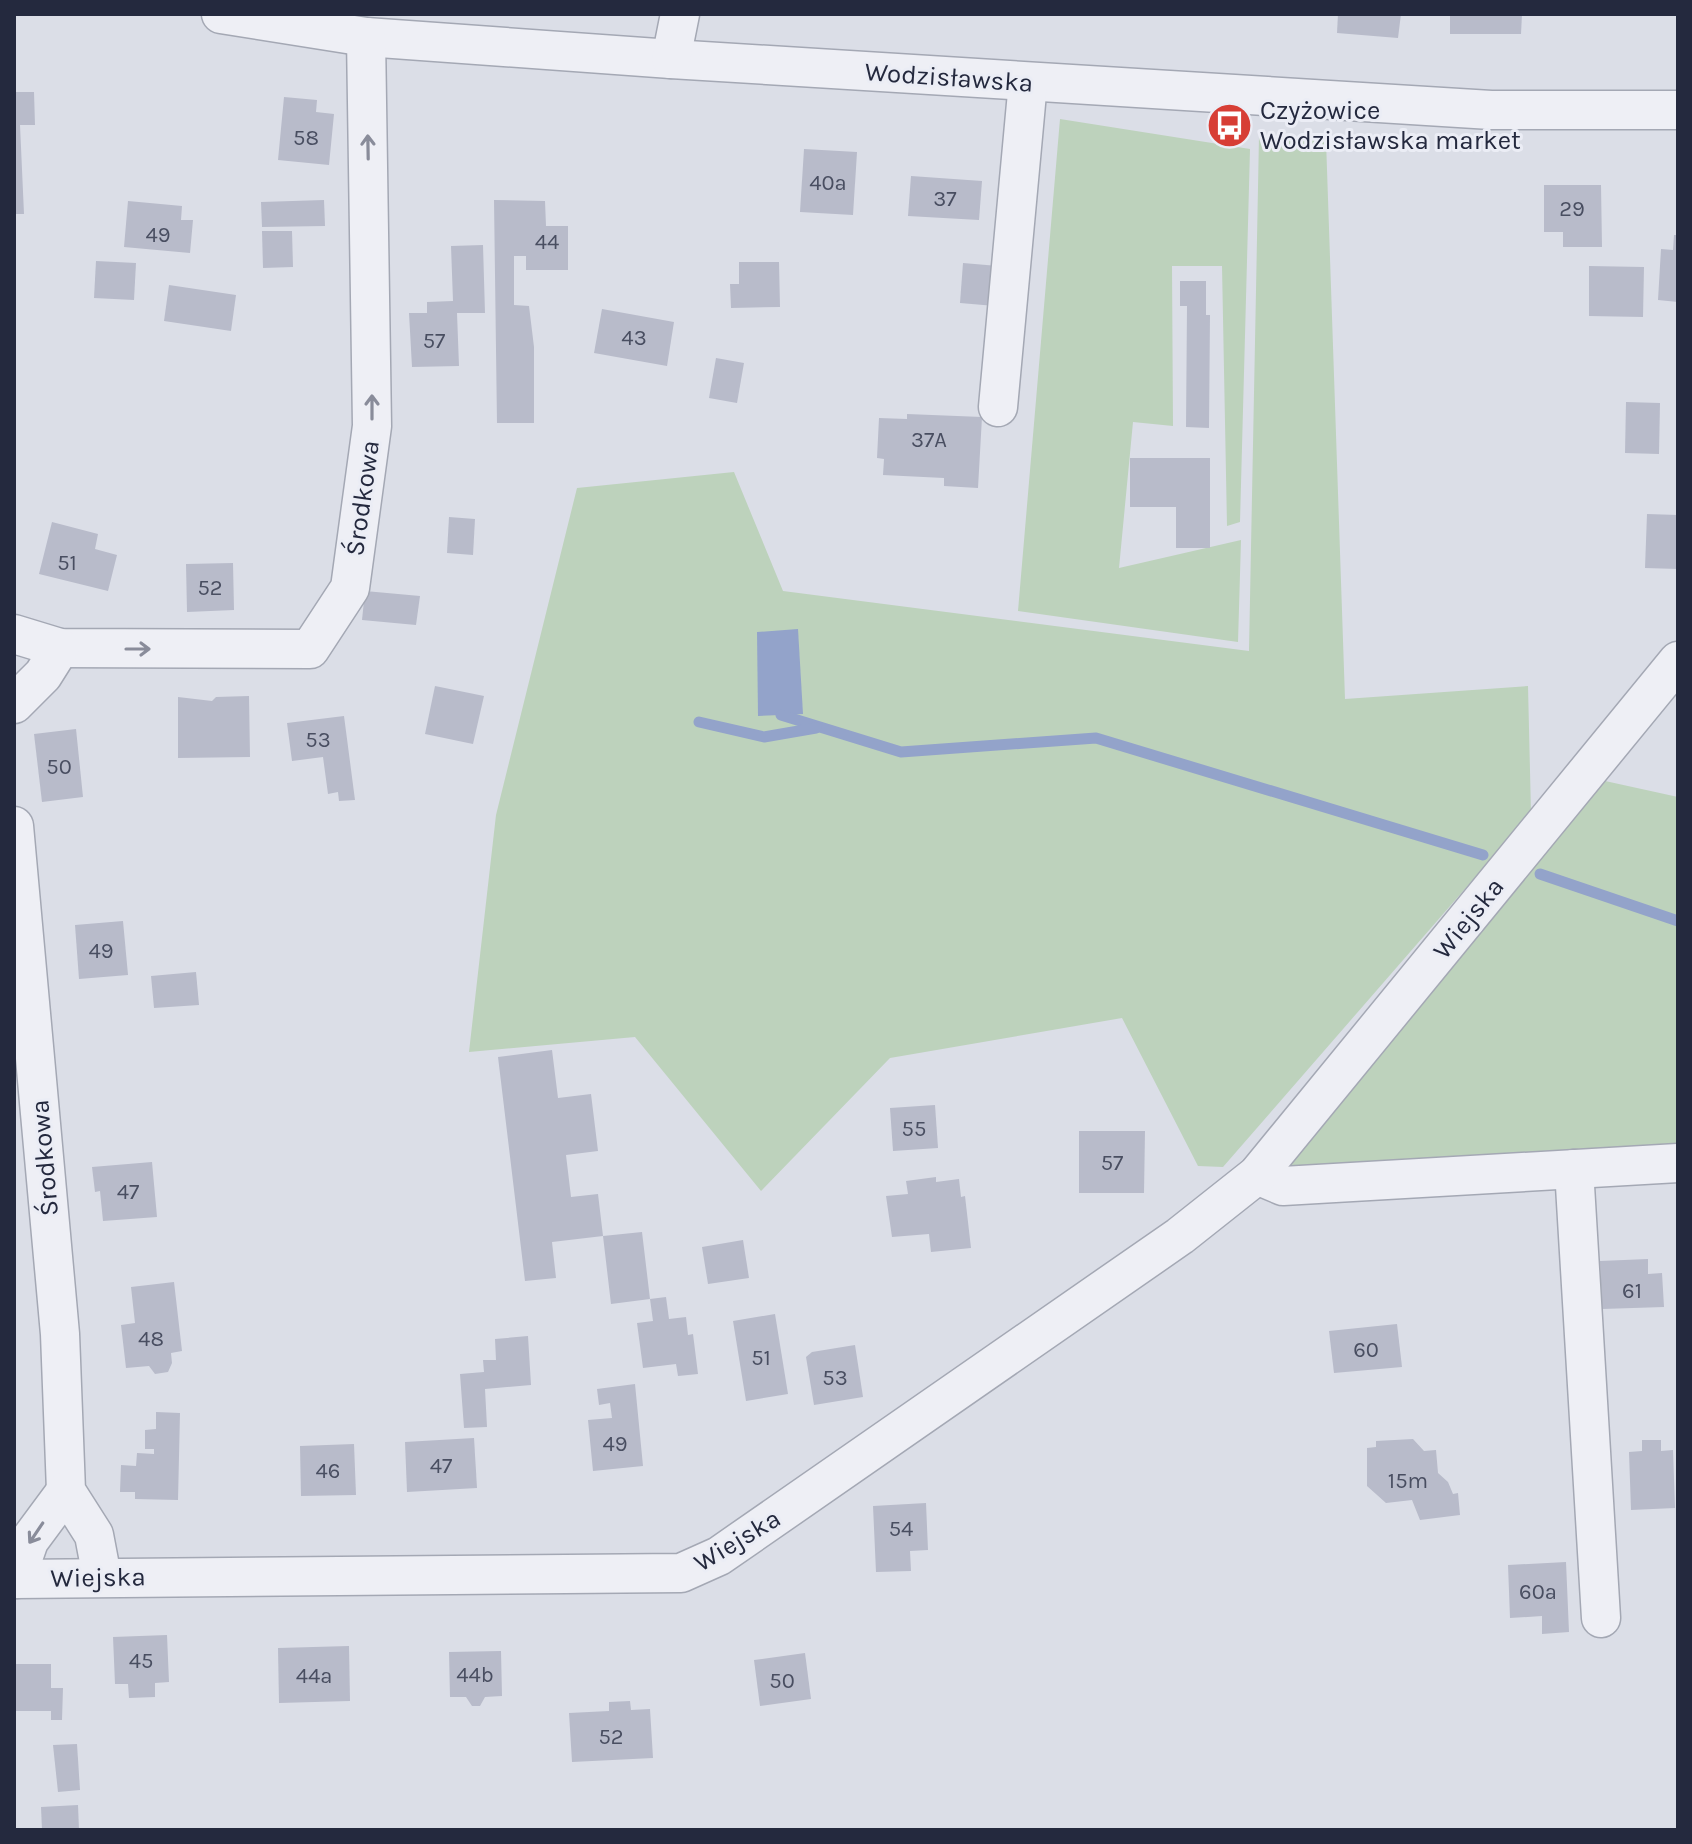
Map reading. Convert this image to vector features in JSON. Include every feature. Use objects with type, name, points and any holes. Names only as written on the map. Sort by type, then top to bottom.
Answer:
[{"type":"street","name":"Wodzisławska","points":[[221,14],[366,37],[671,59],[1491,110],[1678,110]]},
{"type":"street","points":[[671,59],[680,14]]},
{"type":"street","name":"Środkowa","points":[[14,634],[60,648],[310,649],[350,588],[372,426],[366,37]]},
{"type":"street","points":[[998,407],[1028,82]]},
{"type":"street","points":[[14,704],[43,675],[60,648]]},
{"type":"street","name":"Wiejska","points":[[15,1579],[681,1573],[719,1556],[1180,1236],[1257,1175],[1678,661]]},
{"type":"street","name":"Środkowa","points":[[14,826],[60,1334],[66,1491]]},
{"type":"street","points":[[1257,1175],[1283,1186],[1678,1163]]},
{"type":"street","points":[[1574,1169],[1601,1618]]},
{"type":"street","points":[[15,1579],[29,1541],[66,1491],[94,1535],[102,1577]]},
{"type":"green space","points":[[1060,119],[1250,149],[1240,522],[1227,526],[1222,266],[1172,266],[1173,426],[1133,422],[1119,568],[1241,540],[1238,642],[1018,611]]},
{"type":"green space","points":[[1259,136],[1326,140],[1345,699],[1528,686],[1531,813],[1223,1167],[1198,1166],[1122,1018],[890,1058],[761,1191],[635,1037],[469,1052],[496,815],[577,488],[734,472],[783,591],[1249,651]]},
{"type":"green space","points":[[1596,779],[1678,797],[1678,1146],[1287,1167]]},
{"type":"water","points":[[798,629],[803,714],[758,716],[757,632]]},
{"type":"building","points":[[1338,14],[1401,14],[1398,38],[1337,33]]},
{"type":"building","points":[[1450,14],[1522,14],[1521,34],[1450,34]]},
{"type":"building","points":[[14,92],[34,92],[35,125],[20,125],[24,214],[14,214]]},
{"type":"building","points":[[284,97],[317,100],[316,112],[334,114],[329,165],[278,160]]},
{"type":"building","points":[[804,149],[857,152],[853,215],[800,212]]},
{"type":"building","points":[[911,176],[982,181],[979,220],[908,216]]},
{"type":"building","points":[[1544,185],[1601,185],[1602,247],[1563,247],[1563,232],[1544,232]]},
{"type":"building","points":[[324,200],[325,226],[262,227],[261,202]]},
{"type":"building","points":[[494,200],[545,201],[546,226],[568,226],[568,270],[526,270],[526,256],[514,256],[514,305],[529,306],[534,347],[534,423],[497,423]]},
{"type":"building","points":[[128,201],[182,206],[181,220],[193,220],[190,253],[124,247]]},
{"type":"building","points":[[262,231],[292,231],[293,267],[263,268]]},
{"type":"building","points":[[1674,235],[1678,235],[1678,302],[1658,300],[1661,249],[1673,250]]},
{"type":"building","points":[[483,245],[485,313],[457,313],[459,366],[412,367],[409,313],[427,313],[427,302],[453,301],[451,246]]},
{"type":"building","points":[[96,261],[136,263],[134,300],[94,298]]},
{"type":"building","points":[[739,262],[779,262],[780,307],[731,308],[730,284],[739,284]]},
{"type":"building","points":[[963,263],[998,266],[995,306],[960,303]]},
{"type":"building","points":[[1589,266],[1644,267],[1643,317],[1589,316]]},
{"type":"building","points":[[1180,281],[1206,281],[1206,315],[1210,315],[1209,428],[1186,427],[1187,306],[1180,306]]},
{"type":"building","points":[[169,285],[236,295],[231,331],[164,321]]},
{"type":"building","points":[[602,309],[674,322],[667,366],[594,353]]},
{"type":"building","points":[[716,358],[744,363],[737,403],[709,398]]},
{"type":"building","points":[[1626,402],[1660,403],[1659,454],[1625,453]]},
{"type":"building","points":[[907,414],[982,417],[978,488],[944,486],[944,478],[883,475],[884,459],[877,458],[879,418],[907,419]]},
{"type":"building","points":[[1130,458],[1210,458],[1210,548],[1176,548],[1176,507],[1130,507]]},
{"type":"building","points":[[1647,514],[1678,515],[1678,569],[1645,568]]},
{"type":"building","points":[[449,517],[475,519],[473,555],[447,553]]},
{"type":"building","points":[[52,522],[98,534],[95,549],[117,555],[108,591],[39,574]]},
{"type":"building","points":[[233,563],[234,610],[187,612],[186,564]]},
{"type":"building","points":[[365,591],[420,596],[416,625],[362,620]]},
{"type":"building","points":[[435,686],[484,696],[473,744],[425,734]]},
{"type":"building","points":[[249,696],[250,757],[178,758],[178,697],[212,701],[216,697]]},
{"type":"building","points":[[344,716],[355,800],[339,801],[338,792],[328,794],[323,757],[292,761],[287,723]]},
{"type":"building","points":[[76,729],[83,797],[42,802],[34,734]]},
{"type":"building","points":[[123,921],[128,975],[79,979],[75,925]]},
{"type":"building","points":[[196,972],[199,1005],[154,1008],[151,976]]},
{"type":"building","points":[[552,1050],[558,1098],[591,1094],[598,1151],[566,1155],[571,1197],[598,1194],[603,1236],[552,1242],[556,1278],[525,1281],[498,1057]]},
{"type":"building","points":[[935,1105],[938,1148],[893,1151],[890,1108]]},
{"type":"building","points":[[1079,1131],[1145,1131],[1144,1193],[1079,1193]]},
{"type":"building","points":[[152,1162],[157,1217],[103,1221],[100,1191],[95,1192],[92,1167]]},
{"type":"building","points":[[936,1177],[936,1182],[959,1179],[961,1197],[965,1196],[971,1248],[931,1252],[929,1234],[892,1237],[886,1196],[908,1194],[906,1181]]},
{"type":"building","points":[[642,1232],[650,1299],[611,1304],[603,1236]]},
{"type":"building","points":[[743,1240],[749,1278],[708,1284],[702,1247]]},
{"type":"building","points":[[1648,1259],[1648,1274],[1662,1273],[1664,1307],[1602,1309],[1600,1261]]},
{"type":"building","points":[[174,1282],[182,1351],[171,1353],[172,1363],[168,1372],[155,1374],[149,1366],[126,1368],[121,1325],[135,1323],[131,1287]]},
{"type":"building","points":[[666,1297],[669,1319],[686,1317],[688,1335],[693,1334],[698,1374],[678,1376],[676,1364],[643,1368],[637,1323],[653,1321],[650,1299]]},
{"type":"building","points":[[775,1314],[788,1394],[746,1401],[733,1321]]},
{"type":"building","points":[[1397,1324],[1402,1367],[1334,1373],[1329,1331]]},
{"type":"building","points":[[528,1336],[531,1385],[485,1389],[487,1427],[464,1428],[460,1374],[484,1372],[483,1360],[496,1360],[495,1339]]},
{"type":"building","points":[[855,1345],[863,1397],[814,1405],[806,1357],[812,1352]]},
{"type":"building","points":[[635,1384],[643,1466],[593,1471],[588,1420],[612,1418],[610,1403],[599,1405],[597,1389]]},
{"type":"building","points":[[156,1412],[180,1413],[178,1500],[135,1499],[135,1492],[120,1492],[121,1465],[136,1466],[137,1453],[154,1454],[154,1449],[145,1449],[145,1430],[156,1429]]},
{"type":"building","points":[[474,1438],[477,1488],[407,1492],[405,1442]]},
{"type":"building","points":[[1413,1439],[1424,1451],[1436,1450],[1438,1473],[1448,1482],[1453,1494],[1458,1493],[1460,1515],[1420,1520],[1412,1500],[1386,1503],[1367,1486],[1367,1448],[1376,1447],[1376,1441]]},
{"type":"building","points":[[1642,1440],[1661,1440],[1661,1451],[1673,1450],[1675,1508],[1631,1510],[1629,1452],[1642,1451]]},
{"type":"building","points":[[354,1444],[356,1495],[301,1496],[300,1446]]},
{"type":"building","points":[[926,1503],[928,1550],[910,1551],[911,1571],[876,1572],[873,1506]]},
{"type":"building","points":[[1566,1562],[1569,1632],[1542,1634],[1542,1616],[1510,1618],[1508,1565]]},
{"type":"building","points":[[167,1635],[169,1682],[155,1683],[155,1697],[129,1698],[128,1684],[115,1684],[113,1637]]},
{"type":"building","points":[[349,1646],[350,1701],[279,1703],[278,1648]]},
{"type":"building","points":[[501,1651],[502,1696],[485,1697],[480,1706],[472,1706],[466,1697],[450,1697],[449,1652]]},
{"type":"building","points":[[805,1653],[811,1699],[760,1706],[754,1660]]},
{"type":"building","points":[[14,1664],[51,1664],[51,1688],[63,1688],[62,1720],[51,1720],[51,1711],[14,1711]]},
{"type":"building","points":[[630,1701],[631,1710],[650,1709],[653,1758],[572,1762],[569,1713],[609,1711],[609,1702]]},
{"type":"building","points":[[77,1744],[80,1790],[58,1792],[53,1745]]},
{"type":"building","points":[[78,1805],[79,1830],[42,1830],[41,1807]]},
{"type":"waterway","points":[[781,715],[901,752],[1096,738],[1483,855]]},
{"type":"waterway","points":[[699,722],[764,737],[816,728]]},
{"type":"waterway","points":[[1540,874],[1678,921]]},
{"type":"place","name":"Czyżowice Wodzisławska market","points":[[1229,125]]}]
